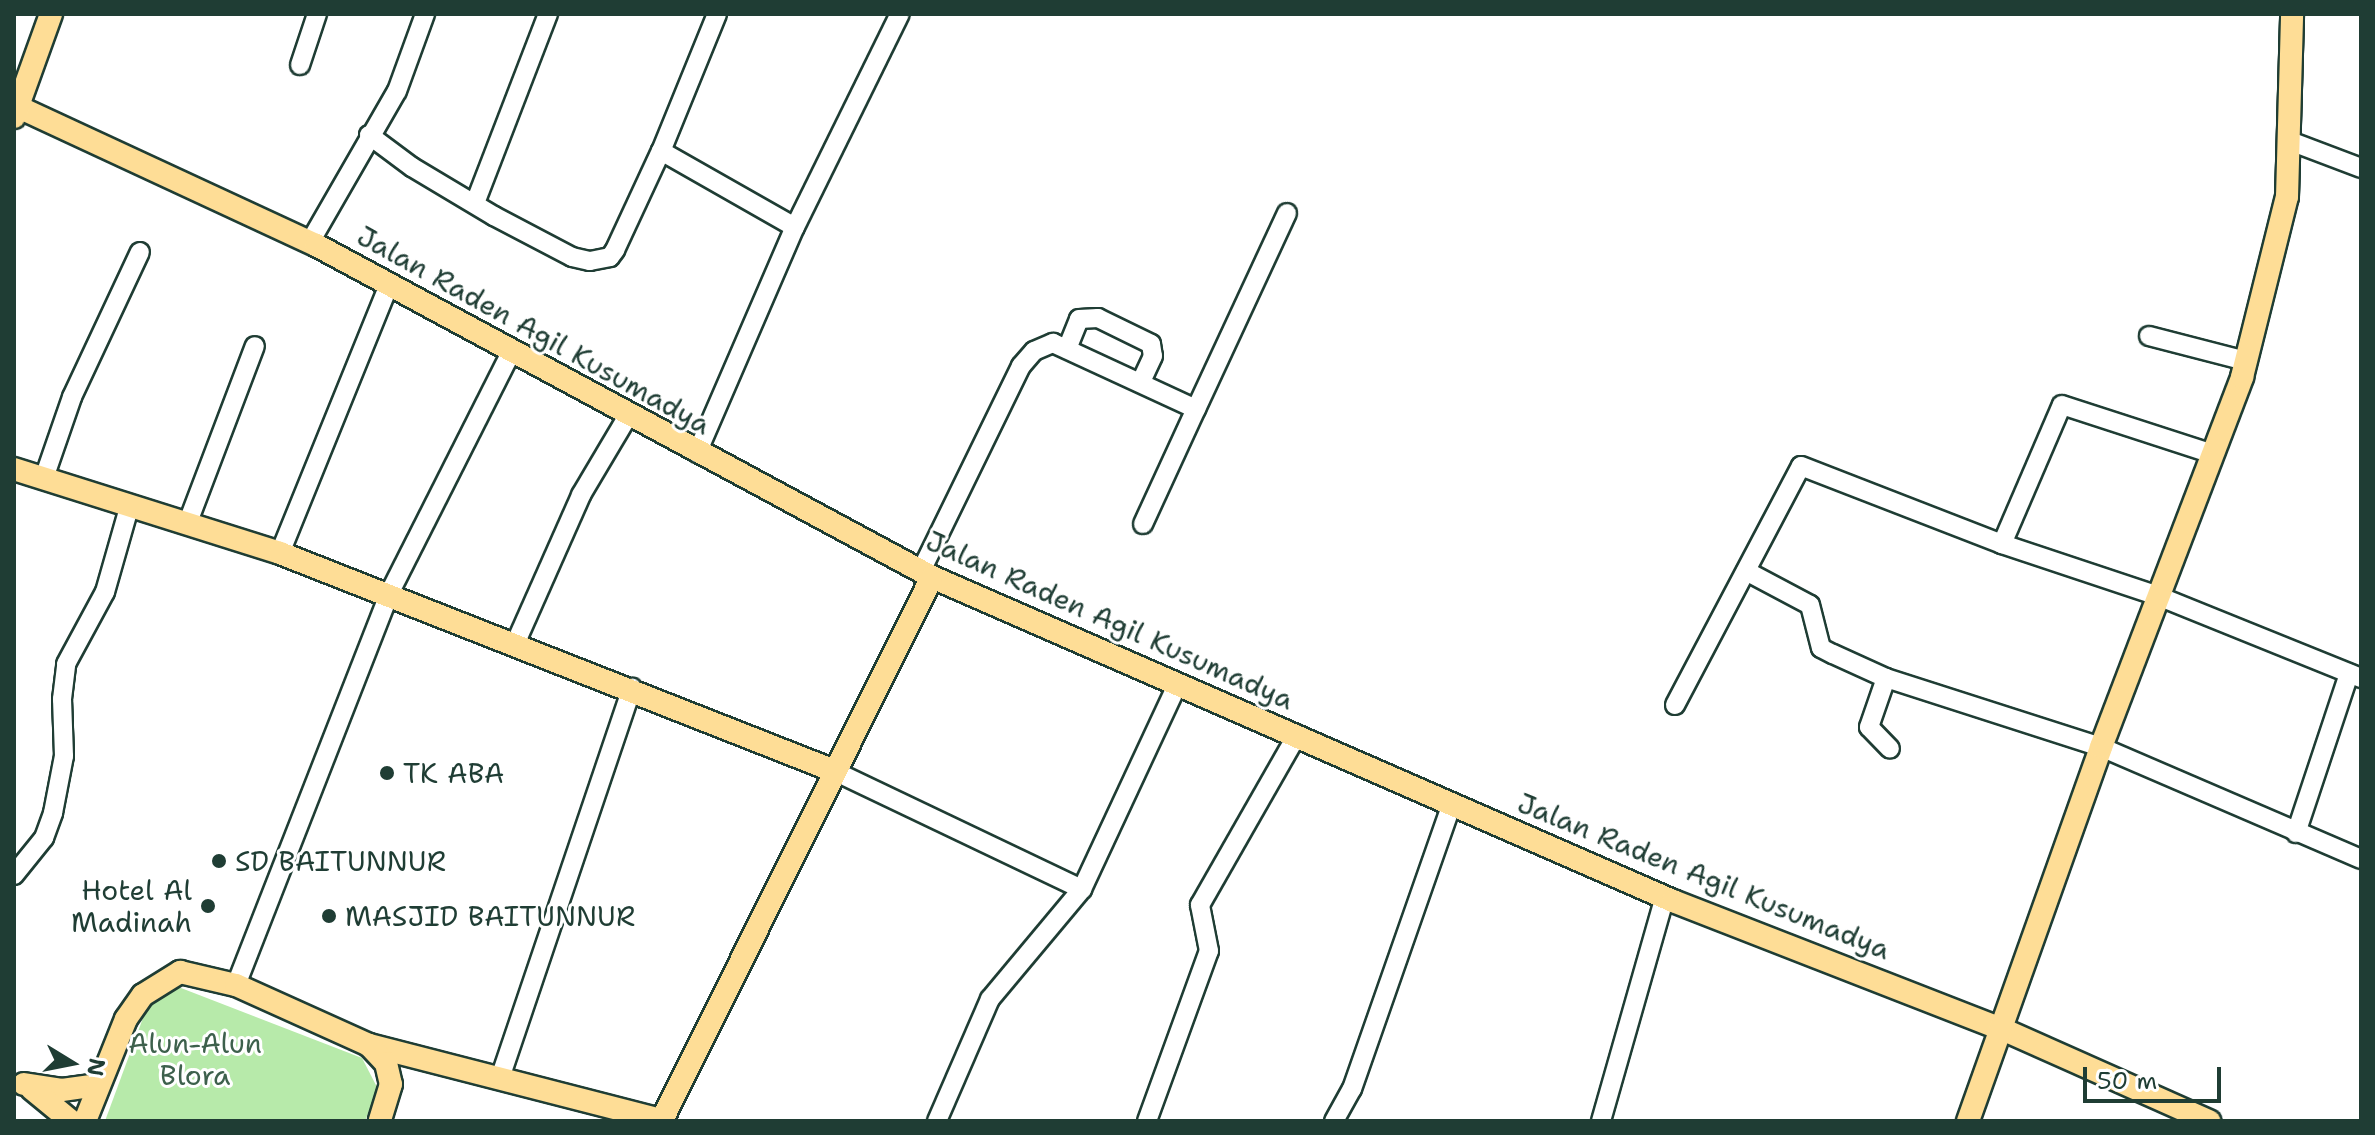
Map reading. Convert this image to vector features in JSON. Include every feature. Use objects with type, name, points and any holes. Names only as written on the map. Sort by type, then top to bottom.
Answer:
[{"type":"main road","points":[[16,109],[51,14]]},
{"type":"main road","points":[[1968,1121],[2101,747],[2246,361],[2287,197],[2292,14]]},
{"type":"main road","name":"Jalan Raden Agil Kusumadya","points":[[16,109],[310,242],[510,354],[629,414],[926,574],[1665,897],[2002,1029],[2181,1115],[2209,1121]]},
{"type":"main road","points":[[14,469],[280,553],[516,642],[832,770]]},
{"type":"main road","points":[[85,1121],[126,1019],[162,980],[180,972],[200,973],[236,985],[369,1045],[662,1121],[926,574]]},
{"type":"main road","points":[[369,1045],[386,1063],[391,1084],[380,1121]]},
{"type":"main road","points":[[19,1082],[62,1090],[99,1085]]},
{"type":"main road","points":[[19,1082],[71,1121]]},
{"type":"street","points":[[300,65],[317,14]]},
{"type":"street","points":[[310,242],[397,91],[425,14]]},
{"type":"street","points":[[475,203],[548,14]]},
{"type":"street","points":[[369,135],[412,167],[572,257],[600,261],[615,250],[661,151],[717,14]]},
{"type":"street","points":[[697,453],[795,227],[900,14]]},
{"type":"street","points":[[2290,141],[2361,168]]},
{"type":"street","points":[[661,151],[795,227]]},
{"type":"street","points":[[1143,524],[1287,213]]},
{"type":"street","points":[[44,478],[72,397],[140,252]]},
{"type":"street","points":[[280,553],[389,284]]},
{"type":"street","points":[[1067,349],[1079,319],[1110,323],[1151,344],[1153,356],[1141,382]]},
{"type":"street","points":[[2149,336],[2246,361]]},
{"type":"street","points":[[188,522],[255,346]]},
{"type":"street","points":[[926,574],[1021,366],[1044,346],[1067,349],[1196,409]]},
{"type":"street","points":[[236,985],[389,594],[510,354]]},
{"type":"street","points":[[2002,544],[2062,405],[2213,454]]},
{"type":"street","points":[[516,642],[581,495],[629,414]]},
{"type":"street","points":[[1675,705],[1801,466],[2002,544],[2158,596],[2355,676],[2296,833]]},
{"type":"street","points":[[14,875],[44,838],[56,803],[64,756],[62,699],[66,664],[105,592],[130,504]]},
{"type":"street","points":[[1746,571],[1810,605],[1821,648],[1886,678],[2101,747],[2361,859]]},
{"type":"street","points":[[1886,678],[1869,727],[1890,749]]},
{"type":"street","points":[[937,1121],[990,999],[1082,889],[1178,683]]},
{"type":"street","points":[[500,1078],[632,688]]},
{"type":"street","points":[[1147,1121],[1209,951],[1200,905],[1297,735]]},
{"type":"street","points":[[832,770],[1082,889]]},
{"type":"street","points":[[1334,1121],[1352,1089],[1452,803]]},
{"type":"street","points":[[1601,1121],[1665,897]]},
{"type":"green space","name":"Alun-Alun Blora","points":[[181,988],[362,1058],[378,1089],[365,1121],[105,1121],[150,999],[165,989]]},
{"type":"place","name":"TK ABA","points":[[387,773]]},
{"type":"place","name":"SD BAITUNNUR","points":[[219,861]]},
{"type":"place","name":"Hotel Al Madinah","points":[[208,906]]},
{"type":"place","name":"MASJID BAITUNNUR","points":[[329,916]]}]
